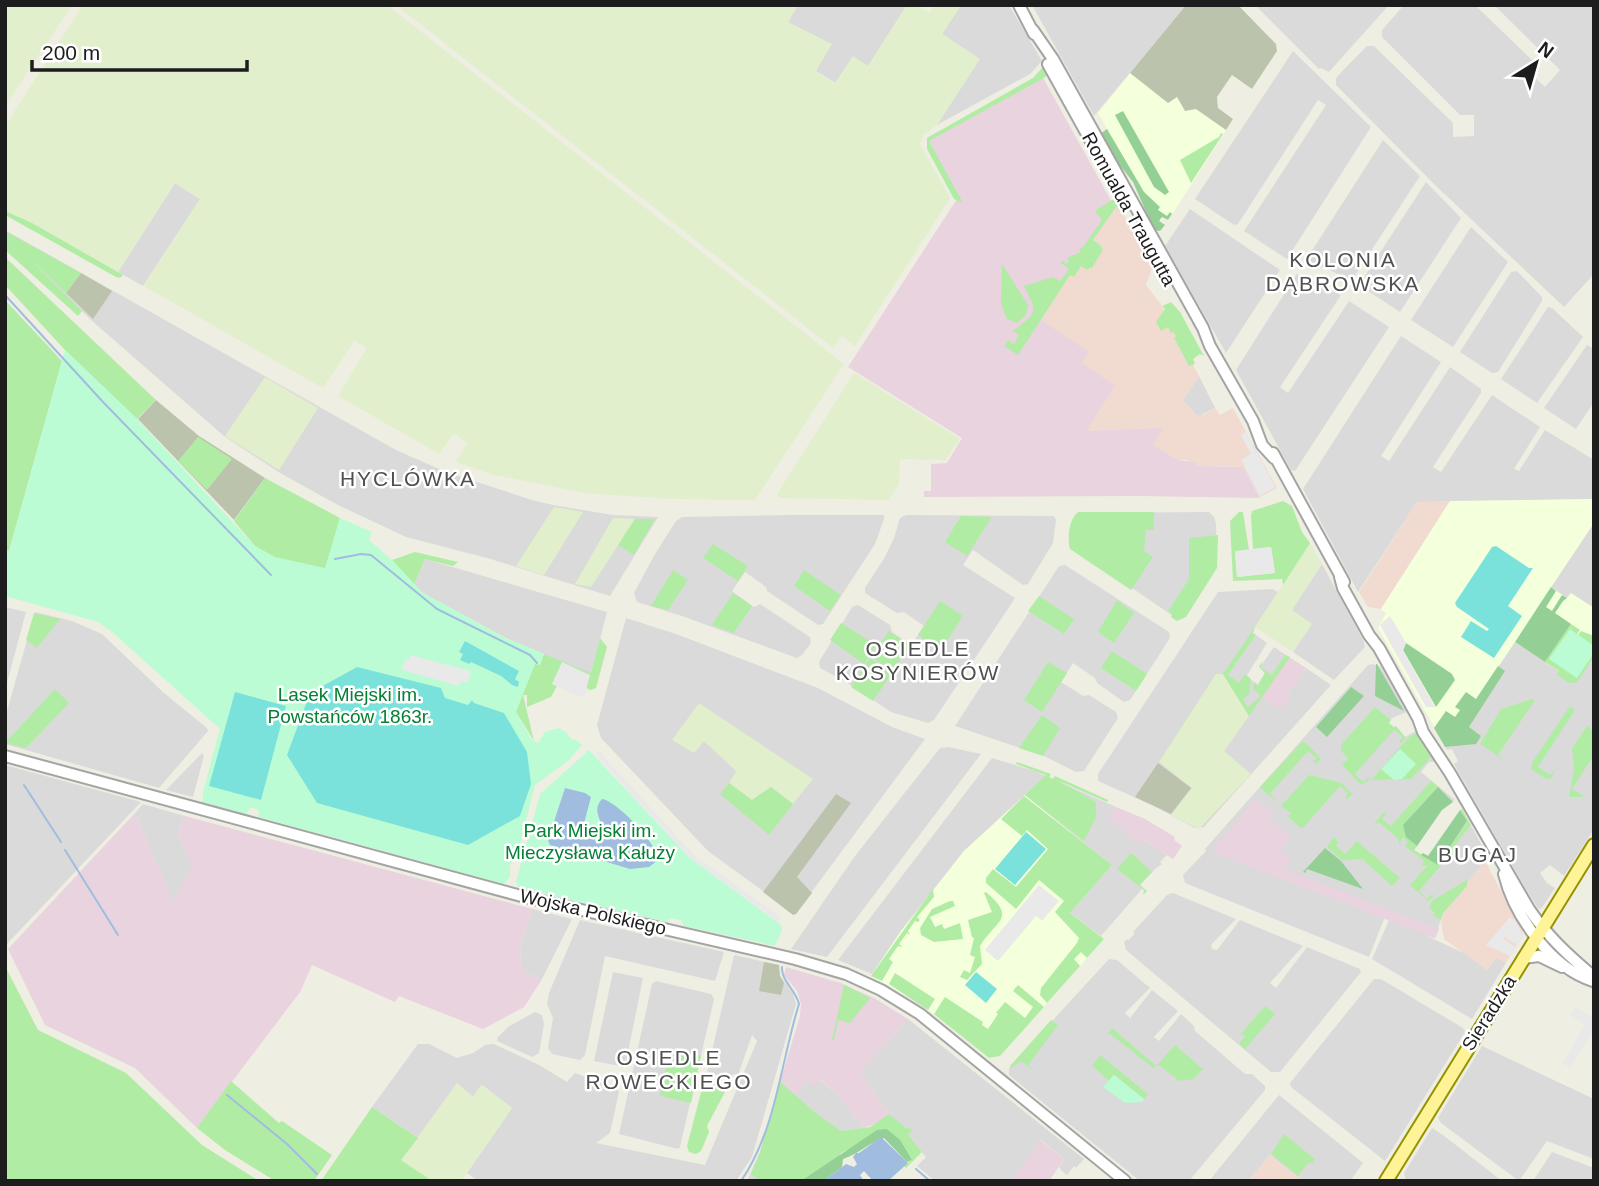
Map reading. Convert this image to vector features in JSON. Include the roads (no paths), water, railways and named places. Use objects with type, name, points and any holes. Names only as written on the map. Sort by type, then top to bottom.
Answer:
[{"type":"main road","name":"Sieradzka","points":[[1385,1181],[1594,845]]},
{"type":"street","points":[[1019,5],[1032,30]]},
{"type":"street","name":"Romualda Traugutta","points":[[1032,30],[1052,71],[1190,317],[1253,421],[1262,445],[1274,458],[1340,577],[1347,596],[1369,635],[1380,648],[1423,732],[1450,773],[1539,932]]},
{"type":"street","name":"Romualda Traugutta","points":[[1032,30],[1048,50],[1074,95],[1203,328],[1210,346]]},
{"type":"street","name":"Wojska Polskiego","points":[[5,756],[517,895],[838,971],[881,990],[913,1009],[1125,1181]]},
{"type":"street","points":[[1539,932],[1574,972]]},
{"type":"street","points":[[1539,932],[1594,979]]},
{"type":"street","points":[[1523,958],[1539,956],[1594,979]]},
{"type":"waterway","points":[[5,295],[103,402],[271,575]]},
{"type":"waterway","points":[[335,559],[371,555],[437,609],[530,655],[537,663]]},
{"type":"waterway","points":[[24,785],[61,842]]},
{"type":"waterway","points":[[65,850],[118,935]]},
{"type":"waterway","points":[[741,1181],[753,1161],[770,1118],[799,1004],[784,977],[782,967]]},
{"type":"waterway","points":[[227,1095],[287,1144],[317,1174]]},
{"type":"waterway","points":[[916,1169],[930,1181]]},
{"type":"district","name":"KOLONIA DĄBROWSKA","points":[[1343,271]]},
{"type":"district","name":"HYCLÓWKA","points":[[408,478]]},
{"type":"district","name":"OSIEDLE KOSYNIERÓW","points":[[918,660]]},
{"type":"district","name":"BUGAJ","points":[[1478,854]]},
{"type":"district","name":"OSIEDLE ROWECKIEGO","points":[[669,1069]]},
{"type":"park label","name":"Lasek Miejski im. Powstańców 1863r.","points":[[350,705]]},
{"type":"park label","name":"Park Miejski im. Mieczysława Kałuży","points":[[590,841]]}]
